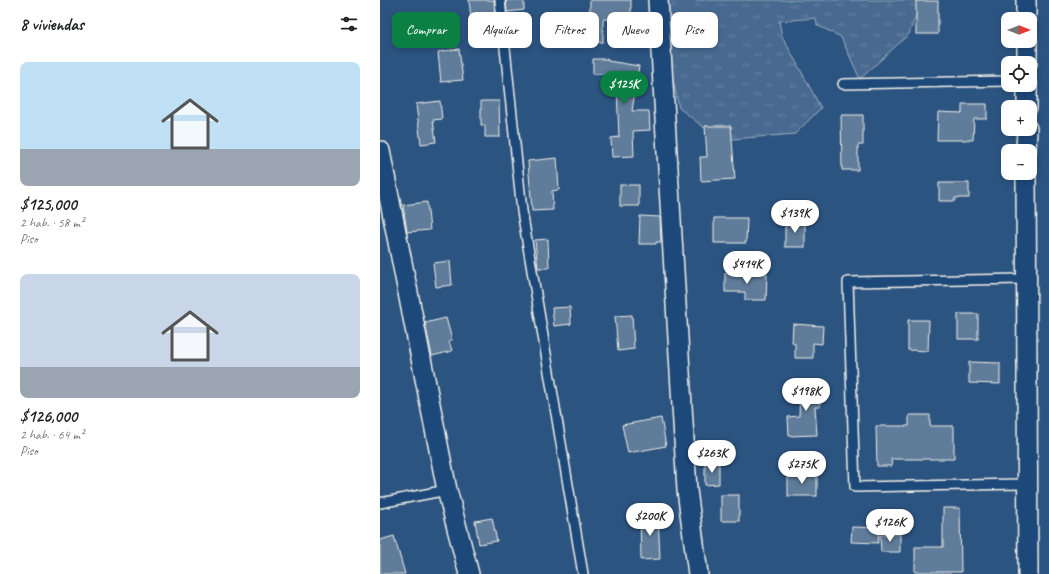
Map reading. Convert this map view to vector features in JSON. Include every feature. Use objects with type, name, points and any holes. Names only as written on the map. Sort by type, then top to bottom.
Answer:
[{"type":"street","points":[[658,0],[687,490],[698,574]]},
{"type":"street","points":[[1026,0],[1026,12]]},
{"type":"street","points":[[380,151],[383,186],[447,490],[469,574]]},
{"type":"street","points":[[1026,180],[1028,574]]},
{"type":"lane","points":[[500,0],[522,211],[583,574]]},
{"type":"lane","points":[[843,84],[1001,81]]},
{"type":"lane","points":[[1026,279],[848,282],[855,487],[1027,484]]},
{"type":"lane","points":[[380,503],[447,490]]},
{"type":"green space","points":[[665,0],[920,0],[921,2],[909,34],[860,79],[841,37],[817,25],[816,18],[779,21],[782,36],[821,108],[795,134],[720,140],[679,108],[666,47]]},
{"type":"building","points":[[469,0],[494,0],[494,12],[470,12]]},
{"type":"building","points":[[506,0],[524,0],[524,10],[507,12]]},
{"type":"building","points":[[590,0],[631,0],[631,12],[607,12],[607,19],[603,19],[603,42],[599,42],[599,12],[590,12]]},
{"type":"building","points":[[916,1],[938,1],[938,34],[916,34]]},
{"type":"building","points":[[459,49],[463,80],[441,82],[438,52]]},
{"type":"building","points":[[593,59],[608,59],[608,61],[639,66],[632,111],[649,111],[650,130],[633,131],[634,156],[612,157],[611,138],[619,137],[617,89],[614,89],[616,74],[593,74]]},
{"type":"building","points":[[440,101],[442,119],[433,120],[436,142],[421,144],[416,104]]},
{"type":"building","points":[[481,101],[499,101],[500,137],[485,137],[485,125],[481,125]]},
{"type":"building","points":[[962,104],[987,104],[987,119],[974,119],[973,140],[937,140],[938,112],[962,113]]},
{"type":"building","points":[[841,115],[863,115],[863,145],[858,145],[858,170],[842,170]]},
{"type":"building","points":[[705,126],[731,126],[735,179],[701,181],[700,157],[707,157]]},
{"type":"building","points":[[557,158],[559,190],[552,191],[553,210],[532,211],[528,161]]},
{"type":"building","points":[[939,183],[969,183],[969,198],[955,198],[955,201],[939,201]]},
{"type":"building","points":[[620,185],[639,185],[639,206],[620,206]]},
{"type":"building","points":[[427,202],[430,230],[407,232],[403,205]]},
{"type":"building","points":[[640,216],[660,217],[661,242],[656,242],[656,244],[639,244]]},
{"type":"building","points":[[714,218],[747,218],[746,243],[714,243]]},
{"type":"building","points":[[785,220],[805,220],[805,247],[785,247]]},
{"type":"building","points":[[548,239],[549,268],[538,268],[535,240]]},
{"type":"building","points":[[450,261],[452,285],[436,287],[433,263]]},
{"type":"building","points":[[725,273],[767,274],[766,300],[745,300],[745,292],[725,292]]},
{"type":"building","points":[[570,307],[571,324],[554,326],[552,308]]},
{"type":"building","points":[[958,314],[978,314],[978,339],[958,339]]},
{"type":"building","points":[[632,315],[634,349],[618,351],[615,316]]},
{"type":"building","points":[[446,318],[452,340],[449,341],[452,351],[432,356],[425,323]]},
{"type":"building","points":[[908,320],[929,320],[928,351],[908,350]]},
{"type":"building","points":[[793,324],[823,326],[822,344],[813,343],[813,358],[795,358],[795,343],[792,342]]},
{"type":"building","points":[[969,362],[1000,363],[1000,384],[969,383]]},
{"type":"building","points":[[800,385],[820,386],[820,407],[815,407],[817,435],[789,436],[788,417],[799,416]]},
{"type":"building","points":[[909,415],[930,415],[930,426],[954,426],[954,459],[891,459],[892,466],[877,466],[876,426],[909,426]]},
{"type":"building","points":[[661,418],[666,446],[628,453],[622,425]]},
{"type":"building","points":[[705,463],[719,463],[719,484],[705,485]]},
{"type":"building","points":[[788,474],[817,474],[817,496],[788,496]]},
{"type":"building","points":[[721,495],[739,495],[739,521],[721,521]]},
{"type":"building","points":[[943,508],[960,508],[961,572],[915,572],[915,547],[943,547]]},
{"type":"building","points":[[640,515],[658,515],[660,559],[641,560]]},
{"type":"building","points":[[492,518],[497,541],[479,544],[475,521]]},
{"type":"building","points":[[852,527],[879,528],[878,543],[851,542]]},
{"type":"building","points":[[900,534],[900,552],[881,552],[880,535]]},
{"type":"building","points":[[394,536],[405,574],[380,574],[380,540]]}]
